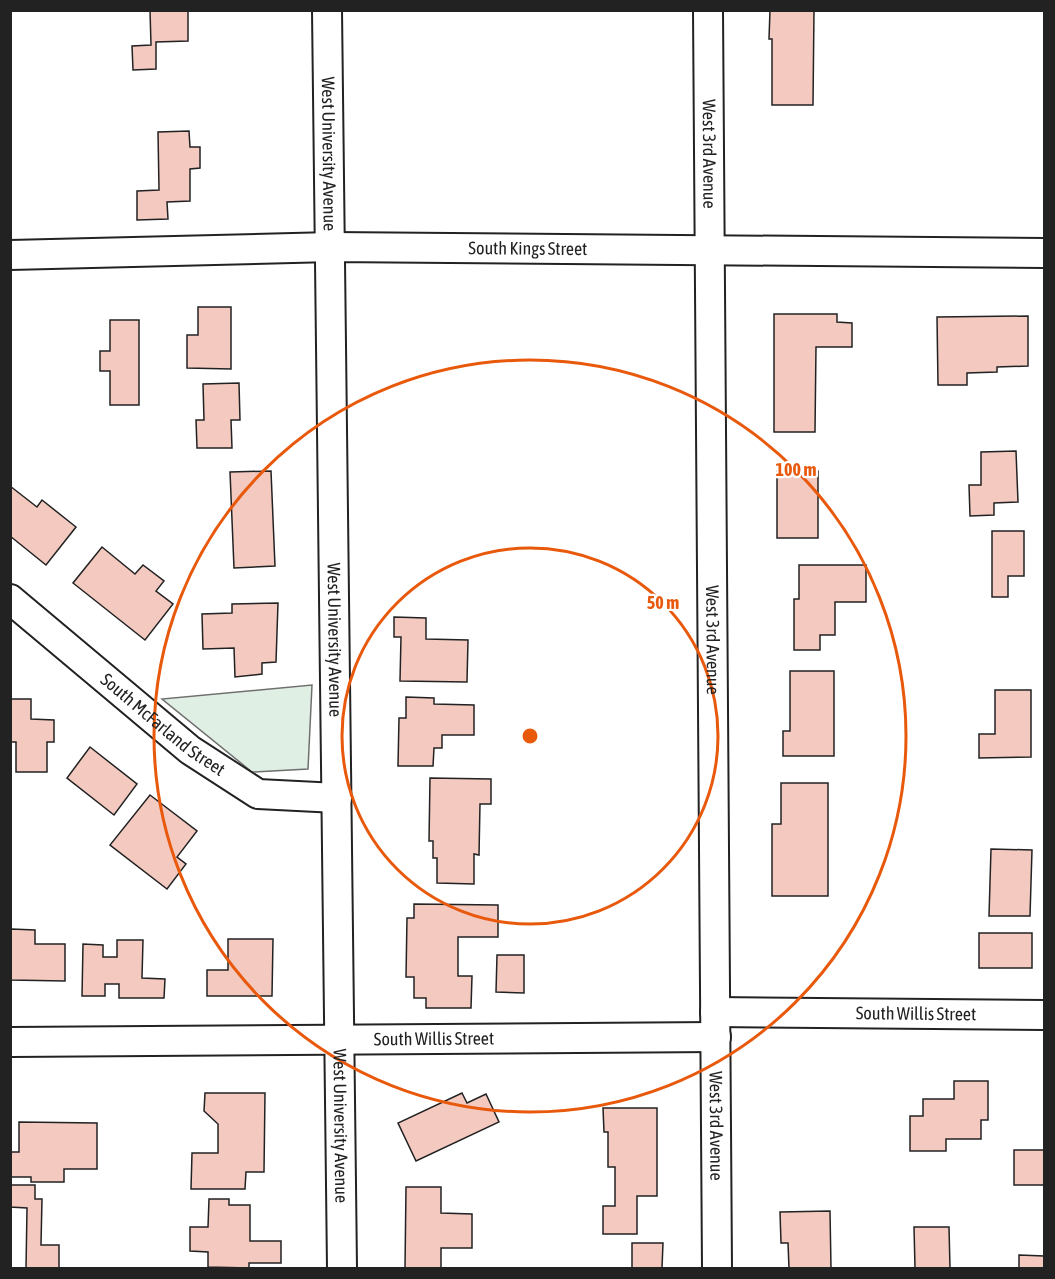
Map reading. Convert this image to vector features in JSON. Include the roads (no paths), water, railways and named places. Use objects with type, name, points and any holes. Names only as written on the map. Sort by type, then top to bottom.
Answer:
[{"type":"street","name":"West University Avenue","points":[[327,10],[332,247],[342,1269]]},
{"type":"street","name":"West 3rd Avenue","points":[[708,10],[717,1269]]},
{"type":"street","name":"South Kings Street","points":[[10,255],[332,247],[1044,254]]},
{"type":"street","name":"South McFarland Street","points":[[10,598],[190,750],[258,794],[338,798]]},
{"type":"street","name":"South Willis Street","points":[[10,1042],[339,1038],[1044,1015]]}]
